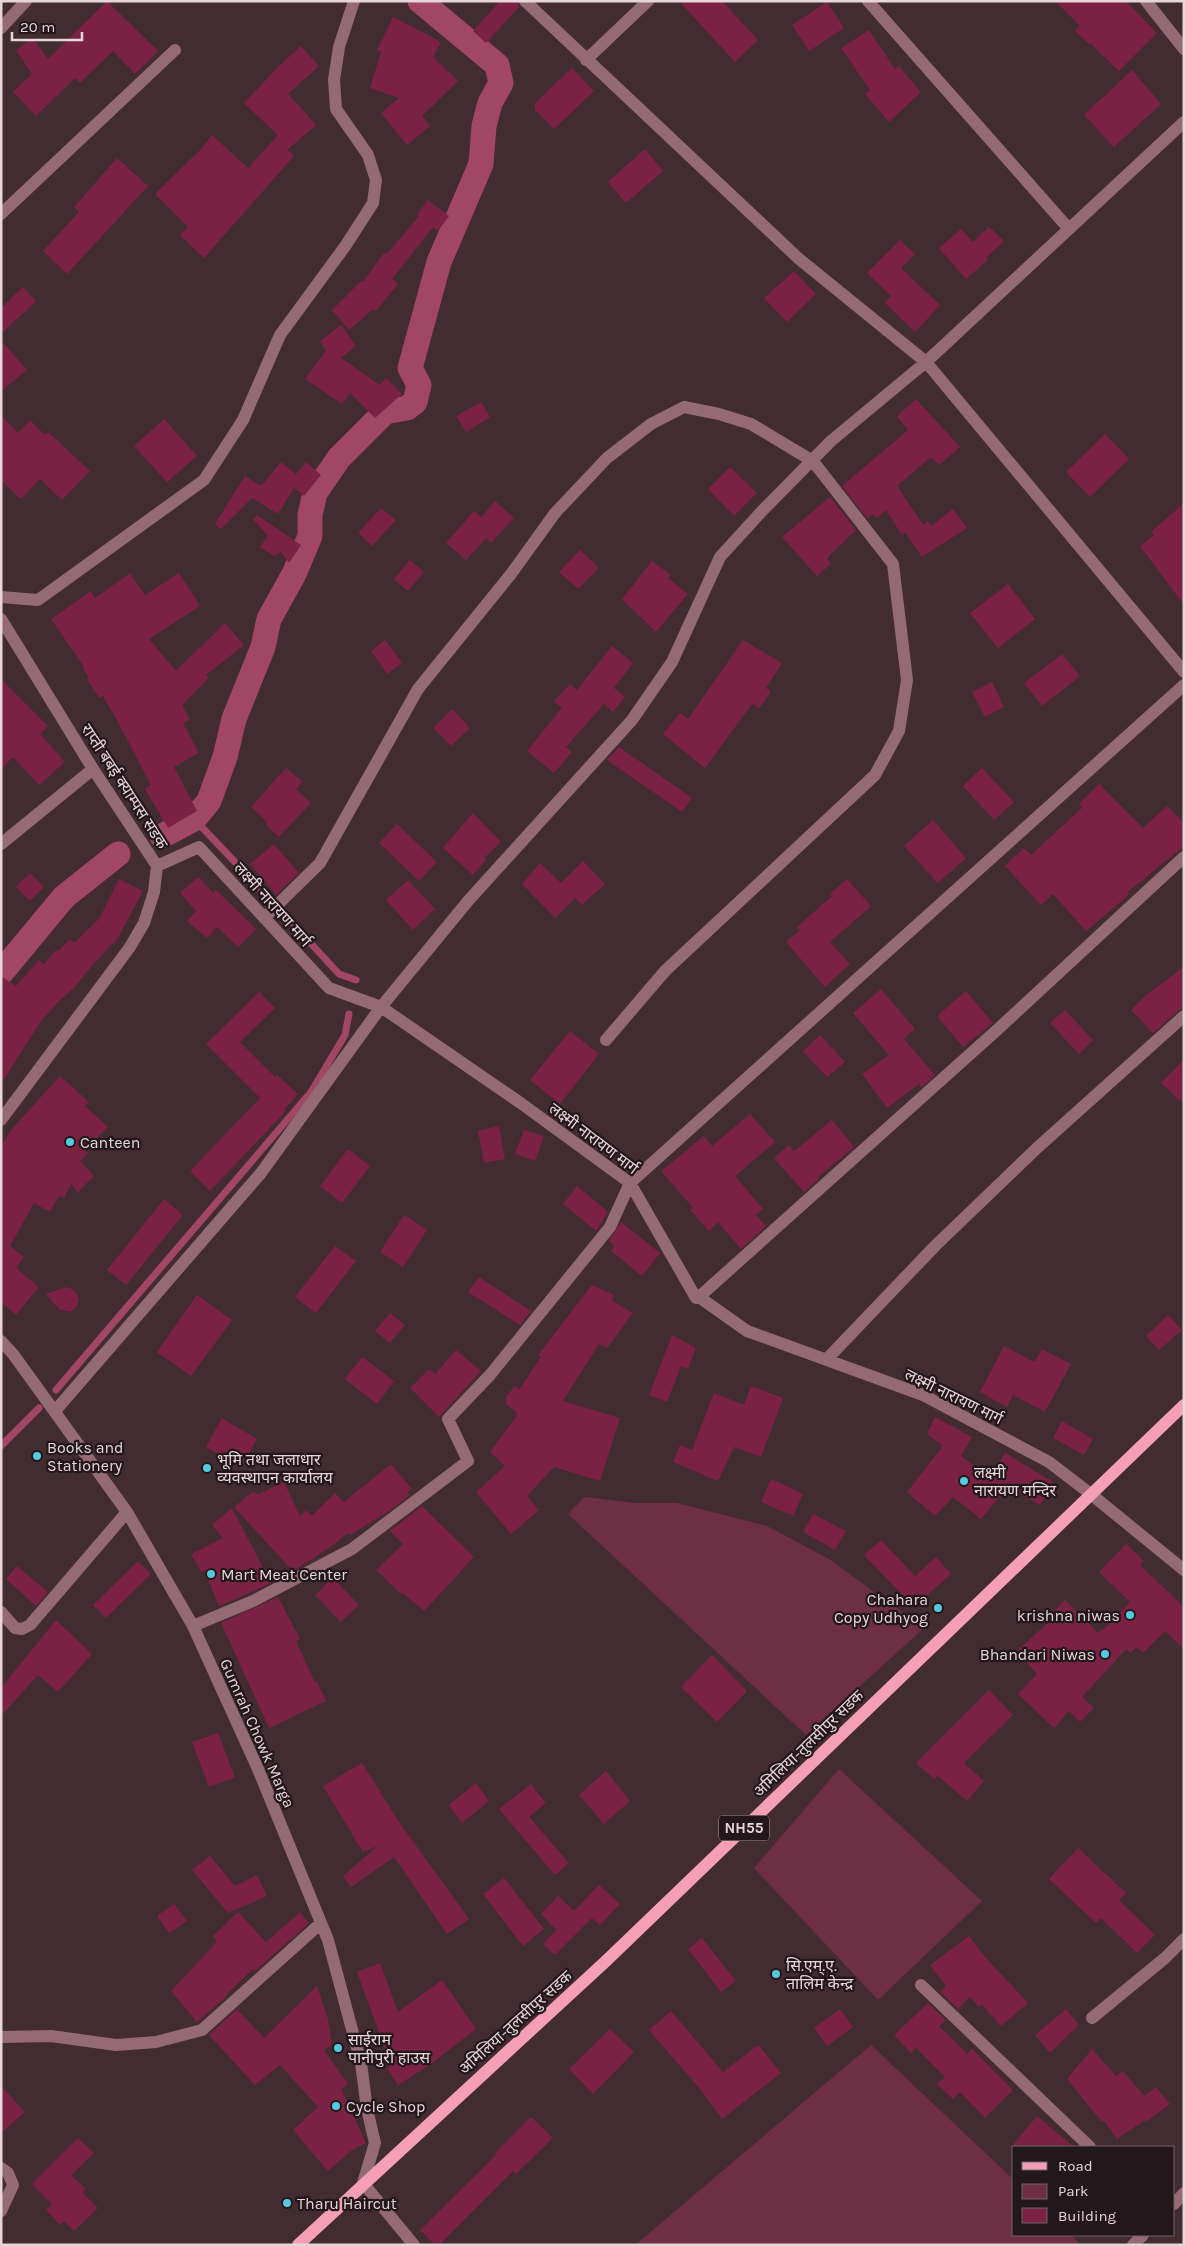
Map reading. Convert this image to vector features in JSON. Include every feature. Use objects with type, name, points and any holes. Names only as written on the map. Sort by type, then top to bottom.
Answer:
[{"type":"main road","name":"अमिलिया-तुलसीपुर सडक","points":[[298,2245],[363,2183],[606,1961],[1184,1405]]},
{"type":"street","points":[[1,28],[26,1]]},
{"type":"street","points":[[1,597],[38,600],[204,480],[243,420],[280,335],[346,246],[372,203],[376,180],[368,155],[336,109],[334,80],[339,47],[354,1]]},
{"type":"street","points":[[525,1],[798,258],[926,362],[1184,672]]},
{"type":"street","points":[[586,60],[648,1]]},
{"type":"street","points":[[868,1],[1069,229]]},
{"type":"street","points":[[1146,1],[1184,50]]},
{"type":"street","points":[[1,214],[175,50]]},
{"type":"street","points":[[55,1411],[261,1173],[381,1007],[468,901],[632,720],[672,662],[720,557],[831,441],[926,362],[1184,122]]},
{"type":"street","points":[[264,918],[320,863],[418,689],[511,574],[555,513],[607,458],[651,424],[684,407],[719,414],[751,424],[811,460],[893,564],[907,680],[899,731],[875,775],[665,971],[606,1040]]},
{"type":"street","name":"राप्ती बबई क्याम्पस सडक","points":[[1,619],[93,769],[157,866],[154,892],[144,923],[130,947],[1,1120]]},
{"type":"street","points":[[193,1626],[253,1601],[352,1549],[468,1461],[448,1419],[490,1375],[610,1227],[630,1183],[1184,685]]},
{"type":"street","points":[[1,844],[93,769]]},
{"type":"street","name":"लक्ष्मी नारायण मार्ग","points":[[157,866],[199,847],[329,988],[381,1007],[522,1104],[630,1183],[696,1298],[699,1298],[748,1331],[923,1395],[1049,1462],[1092,1494],[1184,1570]]},
{"type":"street","points":[[699,1298],[997,1030],[1184,857]]},
{"type":"street","points":[[827,1359],[949,1233],[1037,1148],[1184,1016]]},
{"type":"street","name":"Gumrah Chowk Marga","points":[[1,1341],[13,1354],[127,1512],[193,1626],[258,1769],[328,1940],[361,2063],[367,2109],[375,2143],[363,2183]]},
{"type":"street","points":[[1,1612],[15,1628],[22,1629],[30,1625],[127,1512]]},
{"type":"street","points":[[1,2037],[51,2036],[116,2044],[156,2042],[202,2030],[321,1924]]},
{"type":"street","points":[[1092,2018],[1166,1958],[1184,1939]]},
{"type":"street","points":[[922,1985],[1089,2146]]},
{"type":"street","points":[[1,2168],[8,2173],[13,2184],[1,2211]]},
{"type":"street","points":[[363,2183],[414,2245]]},
{"type":"street","points":[[1175,2203],[1184,2193]]},
{"type":"street","points":[[1133,2245],[1142,2236]]},
{"type":"green space","points":[[585,1497],[634,1503],[677,1503],[767,1526],[829,1559],[924,1628],[806,1735],[568,1514]]},
{"type":"green space","points":[[839,1769],[982,1901],[878,2000],[754,1868]]},
{"type":"green space","points":[[871,2045],[1012,2178],[1012,2236],[1072,2236],[1081,2245],[635,2245]]},
{"type":"building","points":[[107,1],[158,51],[135,74],[113,51],[80,83],[75,78],[36,116],[13,92],[32,74],[16,50],[33,38],[48,59]]},
{"type":"building","points":[[500,1],[517,1],[519,7],[486,43],[473,31]]},
{"type":"building","points":[[679,1],[722,1],[758,40],[735,62]]},
{"type":"building","points":[[1055,1],[1126,1],[1157,33],[1119,71],[1075,31],[1080,26]]},
{"type":"building","points":[[827,2],[844,28],[809,51],[792,25]]},
{"type":"building","points":[[393,17],[441,42],[433,57],[458,81],[422,116],[430,126],[407,145],[381,113],[399,98],[370,88],[381,52],[377,50]]},
{"type":"building","points":[[869,30],[895,69],[899,66],[921,92],[889,122],[865,94],[870,90],[841,48]]},
{"type":"building","points":[[301,46],[319,66],[288,94],[316,125],[287,150],[294,156],[204,258],[180,235],[188,227],[155,194],[201,149],[212,135],[248,168],[278,135],[244,103]]},
{"type":"building","points":[[572,68],[594,91],[554,129],[535,110],[535,103]]},
{"type":"building","points":[[1132,70],[1161,104],[1114,147],[1084,115]]},
{"type":"building","points":[[645,149],[663,171],[626,203],[608,182]]},
{"type":"building","points":[[117,158],[148,186],[67,274],[43,251],[79,212],[74,207]]},
{"type":"building","points":[[428,200],[449,216],[438,231],[433,227],[392,279],[398,284],[376,311],[373,309],[349,330],[332,310],[361,281],[363,282],[384,253],[387,254],[419,216],[417,215]]},
{"type":"building","points":[[989,227],[1004,241],[986,258],[988,260],[966,279],[939,248],[961,229],[973,242]]},
{"type":"building","points":[[900,240],[915,254],[901,268],[940,305],[915,332],[885,303],[891,296],[867,273]]},
{"type":"building","points":[[794,271],[816,294],[787,322],[764,298]]},
{"type":"building","points":[[23,287],[36,301],[1,334],[1,308]]},
{"type":"building","points":[[341,325],[356,346],[341,358],[380,385],[386,378],[402,394],[375,418],[350,393],[342,404],[305,379],[326,351],[320,341]]},
{"type":"building","points":[[1,340],[27,370],[1,391]]},
{"type":"building","points":[[916,399],[960,447],[939,465],[931,457],[897,486],[923,525],[928,521],[931,526],[953,509],[967,528],[922,557],[905,532],[902,535],[886,510],[877,518],[873,514],[868,519],[842,486],[908,430],[897,416]]},
{"type":"building","points":[[481,402],[490,417],[466,432],[456,416]]},
{"type":"building","points":[[1,415],[18,433],[30,420],[45,435],[48,432],[90,471],[62,500],[40,479],[21,499],[1,481]]},
{"type":"building","points":[[164,419],[197,456],[167,482],[134,446]]},
{"type":"building","points":[[1105,434],[1129,459],[1090,497],[1066,472]]},
{"type":"building","points":[[281,462],[296,474],[306,462],[321,475],[304,496],[294,488],[278,514],[252,498],[221,529],[215,524],[245,476],[261,486]]},
{"type":"building","points":[[730,467],[757,493],[734,516],[708,489]]},
{"type":"building","points":[[830,497],[856,530],[827,558],[831,564],[817,576],[782,537]]},
{"type":"building","points":[[495,501],[514,518],[491,543],[486,538],[466,560],[446,543],[474,511],[481,517]]},
{"type":"building","points":[[1184,503],[1184,605],[1140,546],[1154,535],[1151,532]]},
{"type":"building","points":[[381,508],[396,520],[372,546],[358,533]]},
{"type":"building","points":[[257,515],[301,545],[289,563],[281,552],[274,556],[260,547],[268,536],[253,519]]},
{"type":"building","points":[[580,550],[599,568],[578,589],[559,572]]},
{"type":"building","points":[[410,560],[424,572],[408,591],[394,579]]},
{"type":"building","points":[[652,561],[671,575],[668,578],[688,594],[656,632],[622,599]]},
{"type":"building","points":[[130,573],[145,595],[179,573],[200,606],[149,639],[176,671],[225,623],[244,645],[206,675],[209,678],[182,705],[190,720],[183,723],[199,753],[174,767],[197,811],[168,828],[145,789],[151,785],[119,724],[103,696],[99,698],[87,679],[89,678],[84,667],[51,619],[91,591],[95,598]]},
{"type":"building","points":[[1008,584],[1035,619],[998,648],[970,613]]},
{"type":"building","points":[[385,640],[402,663],[387,674],[371,651]]},
{"type":"building","points":[[743,640],[782,663],[766,688],[771,692],[759,708],[752,704],[705,768],[663,734],[680,713],[688,719]]},
{"type":"building","points":[[612,646],[633,663],[614,688],[625,697],[613,712],[604,704],[566,747],[572,752],[554,773],[527,751],[562,708],[554,701],[570,684],[577,690]]},
{"type":"building","points":[[1062,654],[1080,676],[1042,706],[1024,683]]},
{"type":"building","points":[[1,679],[48,726],[40,734],[65,762],[39,785],[13,757],[1,769]]},
{"type":"building","points":[[992,682],[1004,707],[985,717],[972,692]]},
{"type":"building","points":[[452,709],[470,728],[451,746],[433,728]]},
{"type":"building","points":[[619,747],[692,798],[682,812],[607,760]]},
{"type":"building","points":[[286,768],[303,782],[296,789],[311,803],[279,837],[251,807]]},
{"type":"building","points":[[982,768],[1014,802],[994,820],[963,786]]},
{"type":"building","points":[[1099,784],[1143,828],[1167,806],[1184,823],[1184,846],[1128,892],[1130,894],[1086,931],[1053,894],[1041,905],[1005,866],[1024,848],[1031,855],[1083,807],[1079,804]]},
{"type":"building","points":[[473,813],[501,842],[484,858],[486,860],[473,875],[443,848]]},
{"type":"building","points":[[933,820],[966,858],[938,883],[904,846]]},
{"type":"building","points":[[397,824],[437,862],[419,881],[379,843]]},
{"type":"building","points":[[274,844],[299,873],[276,895],[250,864]]},
{"type":"building","points":[[583,861],[605,884],[582,905],[575,898],[555,918],[522,884],[540,863],[561,883]]},
{"type":"building","points":[[30,873],[44,887],[30,901],[16,887]]},
{"type":"building","points":[[198,877],[213,893],[216,890],[256,929],[238,947],[217,927],[207,938],[187,921],[196,911],[180,893]]},
{"type":"building","points":[[119,879],[143,891],[118,938],[94,963],[74,988],[41,1021],[1,1084],[1,976],[16,986],[39,960],[44,964],[56,950],[58,951],[70,939],[74,943],[99,919]]},
{"type":"building","points":[[847,879],[871,906],[830,942],[850,964],[825,987],[786,942],[800,930],[797,927],[832,896],[830,894]]},
{"type":"building","points":[[408,880],[435,909],[413,930],[386,900]]},
{"type":"building","points":[[1184,967],[1184,1008],[1179,1010],[1153,1033],[1131,1010],[1146,995]]},
{"type":"building","points":[[881,989],[915,1029],[904,1039],[935,1075],[922,1087],[919,1084],[887,1108],[862,1074],[889,1055],[853,1013]]},
{"type":"building","points":[[966,991],[993,1023],[963,1047],[937,1016]]},
{"type":"building","points":[[259,992],[275,1008],[240,1042],[275,1077],[277,1075],[298,1094],[284,1110],[286,1111],[210,1191],[190,1171],[260,1098],[206,1044]]},
{"type":"building","points":[[1065,1010],[1093,1040],[1079,1054],[1050,1023]]},
{"type":"building","points":[[570,1031],[599,1054],[560,1104],[530,1080]]},
{"type":"building","points":[[820,1035],[845,1062],[827,1077],[803,1051]]},
{"type":"building","points":[[1184,1059],[1184,1104],[1161,1083]]},
{"type":"building","points":[[60,1076],[89,1102],[85,1106],[108,1127],[85,1150],[88,1153],[80,1161],[94,1176],[78,1192],[71,1184],[64,1198],[59,1196],[50,1212],[34,1203],[10,1246],[24,1257],[16,1268],[39,1287],[16,1315],[1,1302],[1,1147],[11,1130]]},
{"type":"building","points":[[750,1114],[775,1142],[735,1176],[763,1209],[756,1215],[766,1226],[741,1249],[718,1222],[709,1231],[690,1210],[693,1208],[661,1171],[704,1136],[712,1146]]},
{"type":"building","points":[[832,1120],[854,1147],[818,1177],[819,1179],[804,1192],[774,1158],[789,1145],[794,1151]]},
{"type":"building","points":[[499,1126],[505,1159],[484,1163],[478,1131]]},
{"type":"building","points":[[524,1130],[544,1136],[535,1161],[515,1154]]},
{"type":"building","points":[[348,1149],[370,1166],[342,1203],[320,1186]]},
{"type":"building","points":[[577,1186],[608,1212],[596,1231],[563,1204]]},
{"type":"building","points":[[164,1199],[183,1215],[126,1285],[107,1270]]},
{"type":"building","points":[[404,1215],[427,1230],[403,1267],[380,1252]]},
{"type":"building","points":[[621,1222],[660,1253],[642,1276],[611,1251],[615,1246],[609,1241]]},
{"type":"building","points":[[335,1246],[356,1261],[316,1313],[295,1297]]},
{"type":"building","points":[[479,1277],[531,1311],[520,1325],[468,1292]]},
{"type":"building","points":[[592,1285],[614,1295],[612,1301],[633,1313],[607,1348],[599,1344],[563,1401],[620,1418],[600,1481],[554,1467],[527,1496],[539,1510],[511,1534],[476,1492],[505,1466],[490,1452],[518,1414],[506,1404],[506,1397],[515,1386],[519,1390],[541,1357],[538,1355]]},
{"type":"building","points":[[66,1287],[72,1289],[77,1294],[79,1301],[76,1308],[70,1312],[59,1309],[46,1294]]},
{"type":"building","points":[[197,1295],[232,1320],[191,1376],[157,1352]]},
{"type":"building","points":[[390,1313],[405,1325],[390,1343],[375,1331]]},
{"type":"building","points":[[1168,1315],[1182,1330],[1159,1350],[1146,1336]]},
{"type":"building","points":[[672,1335],[696,1348],[688,1369],[681,1366],[667,1402],[649,1395]]},
{"type":"building","points":[[1004,1346],[1035,1362],[1042,1349],[1071,1364],[1045,1412],[1013,1395],[1007,1407],[980,1392]]},
{"type":"building","points":[[456,1350],[481,1371],[439,1417],[410,1388],[429,1369],[435,1374]]},
{"type":"building","points":[[362,1357],[394,1381],[377,1404],[345,1379]]},
{"type":"building","points":[[751,1386],[783,1398],[761,1457],[734,1447],[718,1481],[673,1462],[680,1445],[692,1450],[714,1393],[744,1405]]},
{"type":"building","points":[[935,1417],[972,1437],[961,1456],[990,1478],[1005,1453],[1053,1482],[1040,1505],[1008,1487],[981,1519],[953,1497],[935,1516],[907,1492],[943,1446],[927,1434]]},
{"type":"building","points":[[222,1418],[257,1439],[241,1468],[206,1447]]},
{"type":"building","points":[[1062,1421],[1093,1439],[1084,1455],[1053,1438]]},
{"type":"building","points":[[391,1464],[412,1489],[407,1492],[410,1495],[389,1511],[350,1535],[348,1533],[332,1546],[293,1571],[234,1507],[252,1492],[259,1494],[284,1482],[300,1516],[307,1510],[312,1516],[335,1493],[344,1502]]},
{"type":"building","points":[[771,1479],[803,1494],[793,1516],[761,1502]]},
{"type":"building","points":[[422,1506],[474,1557],[424,1611],[403,1593],[401,1594],[376,1570],[403,1544],[390,1531]]},
{"type":"building","points":[[232,1508],[271,1583],[219,1606],[204,1570],[201,1572],[191,1554],[223,1538],[212,1525]]},
{"type":"building","points":[[813,1514],[846,1531],[835,1550],[803,1532]]},
{"type":"building","points":[[881,1540],[915,1576],[936,1557],[951,1574],[914,1607],[864,1555]]},
{"type":"building","points":[[1126,1544],[1144,1561],[1140,1565],[1184,1607],[1184,1649],[1165,1631],[1143,1653],[1136,1647],[1131,1653],[1126,1649],[1082,1697],[1094,1708],[1080,1722],[1069,1711],[1054,1728],[1018,1694],[1037,1674],[1017,1651],[1054,1617],[1051,1614],[1065,1600],[1098,1633],[1101,1629],[1103,1630],[1130,1602],[1099,1572]]},
{"type":"building","points":[[138,1561],[151,1574],[106,1618],[93,1605]]},
{"type":"building","points":[[17,1566],[48,1592],[36,1606],[6,1579]]},
{"type":"building","points":[[333,1578],[359,1605],[341,1622],[315,1595]]},
{"type":"building","points":[[278,1597],[300,1639],[296,1641],[315,1683],[317,1682],[326,1701],[269,1728],[221,1623]]},
{"type":"building","points":[[56,1620],[92,1654],[58,1692],[38,1675],[1,1716],[1,1688]]},
{"type":"building","points":[[712,1655],[747,1691],[717,1722],[681,1687]]},
{"type":"building","points":[[989,1690],[1013,1715],[964,1763],[984,1781],[967,1801],[938,1776],[934,1779],[916,1763]]},
{"type":"building","points":[[218,1733],[235,1777],[209,1787],[192,1742]]},
{"type":"building","points":[[362,1763],[399,1822],[469,1919],[447,1934],[394,1857],[351,1887],[343,1876],[378,1846],[363,1852],[323,1786]]},
{"type":"building","points":[[606,1771],[630,1801],[604,1824],[579,1795]]},
{"type":"building","points":[[476,1783],[489,1801],[462,1823],[449,1805]]},
{"type":"building","points":[[531,1784],[546,1803],[529,1817],[569,1863],[555,1875],[499,1809]]},
{"type":"building","points":[[1078,1848],[1126,1893],[1119,1900],[1155,1935],[1137,1953],[1101,1918],[1096,1923],[1049,1879]]},
{"type":"building","points":[[210,1856],[235,1886],[257,1875],[267,1896],[228,1913],[192,1870]]},
{"type":"building","points":[[504,1878],[544,1929],[523,1946],[483,1894]]},
{"type":"building","points":[[599,1885],[620,1904],[600,1925],[592,1918],[555,1955],[543,1944],[556,1930],[541,1914],[558,1896],[574,1911]]},
{"type":"building","points":[[174,1904],[187,1921],[169,1933],[157,1916]]},
{"type":"building","points":[[238,1912],[266,1942],[300,1912],[309,1923],[255,1971],[253,1969],[226,1997],[197,2022],[171,1991],[217,1942],[213,1936]]},
{"type":"building","points":[[969,1936],[985,1957],[1028,2003],[1001,2026],[982,2005],[979,2007],[970,1997],[958,2009],[940,1992],[946,1986],[930,1965]]},
{"type":"building","points":[[702,1938],[736,1981],[721,1992],[688,1949]]},
{"type":"building","points":[[380,1963],[398,2012],[442,1980],[476,2029],[428,2066],[398,2085],[387,2068],[391,2065],[357,1972]]},
{"type":"building","points":[[317,1986],[328,2019],[332,2045],[324,2050],[348,2084],[341,2089],[366,2143],[352,2150],[328,2171],[293,2130],[318,2107],[280,2065],[255,2085],[209,2035],[237,2009],[264,2038]]},
{"type":"building","points":[[928,2003],[946,2020],[939,2026],[967,2054],[972,2049],[1013,2090],[985,2118],[960,2092],[953,2099],[937,2084],[945,2077],[916,2048],[911,2053],[894,2035]]},
{"type":"building","points":[[840,2009],[853,2027],[827,2046],[814,2028]]},
{"type":"building","points":[[1066,2009],[1079,2025],[1050,2053],[1035,2035]]},
{"type":"building","points":[[671,2011],[723,2072],[758,2045],[781,2073],[722,2119],[701,2090],[649,2030]]},
{"type":"building","points":[[610,2029],[634,2052],[593,2094],[569,2069]]},
{"type":"building","points":[[1092,2049],[1116,2076],[1123,2071],[1144,2096],[1156,2087],[1170,2104],[1146,2122],[1145,2120],[1117,2139],[1104,2121],[1102,2122],[1067,2079]]},
{"type":"building","points":[[1,2086],[25,2112],[1,2133]]},
{"type":"building","points":[[1037,2116],[1073,2146],[1012,2146]]},
{"type":"building","points":[[531,2117],[553,2138],[516,2174],[513,2171],[439,2245],[435,2245],[420,2230],[496,2155],[495,2153]]},
{"type":"building","points":[[78,2138],[94,2153],[71,2175],[86,2189],[82,2192],[98,2208],[74,2231],[64,2221],[60,2225],[46,2210],[52,2204],[32,2184]]},
{"type":"waterway","points":[[162,836],[194,819],[209,801],[225,757],[234,719],[263,647],[269,619],[294,574],[310,536],[310,515],[315,493],[339,458],[385,412],[407,408],[415,402],[419,385],[410,368],[439,262],[481,164],[484,126],[490,103],[501,83],[497,65],[420,1]]},
{"type":"waterway","points":[[194,819],[272,901]]},
{"type":"waterway","points":[[1,973],[64,897],[118,854]]},
{"type":"waterway","points":[[282,912],[339,974],[356,980]]},
{"type":"waterway","points":[[56,1390],[311,1092],[345,1035],[349,1014]]},
{"type":"waterway","points":[[1,1446],[39,1408]]},
{"type":"place","name":"Canteen","points":[[70,1142]]},
{"type":"place","name":"Books and Stationery","points":[[37,1456]]},
{"type":"place","name":"भूमि तथा जलाधार व्यवस्थापन कार्यालय","points":[[207,1468]]},
{"type":"place","name":"लक्ष्मी नारायण मन्दिर","points":[[964,1481]]},
{"type":"place","name":"Mart Meat Center","points":[[211,1574]]},
{"type":"place","name":"Chahara Copy Udhyog","points":[[938,1608]]},
{"type":"place","name":"krishna niwas","points":[[1130,1615]]},
{"type":"place","name":"Bhandari Niwas","points":[[1105,1654]]},
{"type":"place","name":"सि.एम्.ए. तालिम केन्द्र","points":[[776,1974]]},
{"type":"place","name":"साईराम पानीपुरी हाउस","points":[[338,2048]]},
{"type":"place","name":"Cycle Shop","points":[[336,2106]]},
{"type":"place","name":"Tharu Haircut","points":[[287,2203]]}]
